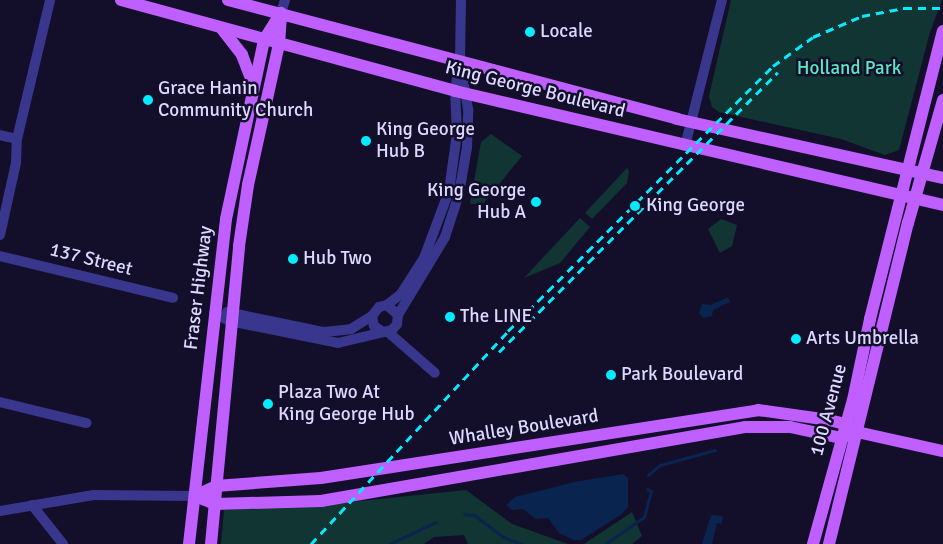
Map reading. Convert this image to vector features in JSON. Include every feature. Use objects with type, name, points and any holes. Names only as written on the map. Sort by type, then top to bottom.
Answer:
[{"type":"main road","name":"King George Boulevard","points":[[121,0],[455,91],[943,205]]},
{"type":"main road","name":"King George Boulevard","points":[[228,0],[692,122],[943,178]]},
{"type":"main road","name":"Fraser Highway","points":[[189,544],[196,496],[214,313],[226,220],[253,84],[264,40],[281,13]]},
{"type":"main road","name":"Fraser Highway","points":[[210,544],[230,316],[248,185],[279,44],[281,13]]},
{"type":"main road","points":[[220,27],[242,55],[253,84]]},
{"type":"main road","name":"100 Avenue","points":[[813,544],[845,424],[943,31]]},
{"type":"main road","name":"100 Avenue","points":[[829,544],[916,198],[943,100]]},
{"type":"main road","name":"Whalley Boulevard","points":[[196,496],[216,486],[339,476],[745,411],[784,412],[845,424],[858,432],[943,451]]},
{"type":"main road","name":"Whalley Boulevard","points":[[196,496],[215,504],[346,498],[461,474],[745,427],[790,428],[841,438]]},
{"type":"main road","points":[[841,438],[858,432]]},
{"type":"street","points":[[0,232],[16,163],[17,139],[50,0]]},
{"type":"street","points":[[281,13],[285,0]]},
{"type":"street","points":[[435,373],[400,340],[374,326],[372,316],[375,309],[387,305],[401,294],[416,274],[444,208],[455,153],[455,91],[460,61],[461,0]]},
{"type":"street","points":[[684,146],[692,122],[722,0]]},
{"type":"street","points":[[230,316],[328,342],[348,341],[386,332],[398,319],[445,237],[457,203],[467,147],[468,94],[460,61]]},
{"type":"street","points":[[0,136],[17,139]]},
{"type":"street","name":"137 Street","points":[[0,256],[173,298]]},
{"type":"street","points":[[387,305],[398,319],[400,340]]},
{"type":"street","points":[[214,313],[324,332],[351,329],[372,316]]},
{"type":"street","points":[[0,402],[86,422]]},
{"type":"street","name":"Whalley Boulevard","points":[[0,511],[110,494],[196,496]]},
{"type":"street","points":[[32,505],[62,544]]},
{"type":"green space","name":"Holland Park","points":[[731,0],[942,0],[930,32],[899,150],[885,155],[841,139],[719,112],[712,107],[709,96]]},
{"type":"green space","points":[[491,134],[522,156],[483,204],[470,204],[481,142]]},
{"type":"green space","points":[[627,168],[629,171],[627,183],[592,219],[585,213]]},
{"type":"green space","points":[[580,218],[590,227],[560,263],[524,278]]},
{"type":"green space","points":[[721,219],[737,225],[732,246],[720,253],[708,229]]},
{"type":"green space","points":[[466,490],[512,524],[568,544],[468,544],[464,535],[434,537],[424,544],[221,544],[224,510],[322,505]]},
{"type":"green space","points":[[632,512],[642,536],[632,544],[584,544]]},
{"type":"water","points":[[728,297],[730,302],[713,310],[712,316],[704,318],[699,313],[702,304],[711,305]]},
{"type":"water","points":[[623,474],[628,478],[628,507],[622,514],[581,540],[574,540],[559,533],[548,518],[535,519],[523,509],[512,510],[506,505],[515,497],[574,482]]},
{"type":"water","points":[[711,515],[723,516],[721,524],[717,523],[712,544],[702,544]]},
{"type":"waterway","points":[[648,475],[660,465],[715,450]]},
{"type":"waterway","points":[[605,544],[644,517],[651,491],[647,489]]},
{"type":"waterway","points":[[464,514],[474,515],[503,537],[522,544]]},
{"type":"waterway","points":[[389,544],[436,522]]},
{"type":"railway","points":[[311,544],[508,331],[773,66],[813,37],[862,16],[904,8],[943,8]]},
{"type":"railway","points":[[499,352],[778,72]]},
{"type":"place","name":"Locale","points":[[530,32]]},
{"type":"place","name":"Grace Hanin Community Church","points":[[148,100]]},
{"type":"place","name":"King George Hub B","points":[[366,141]]},
{"type":"place","name":"King George Hub A","points":[[536,202]]},
{"type":"place","name":"King George","points":[[635,206]]},
{"type":"place","name":"Hub Two","points":[[293,259]]},
{"type":"place","name":"The LINE","points":[[450,317]]},
{"type":"place","name":"Arts Umbrella","points":[[796,339]]},
{"type":"place","name":"Park Boulevard","points":[[611,375]]},
{"type":"place","name":"Plaza Two At King George Hub","points":[[268,404]]}]
